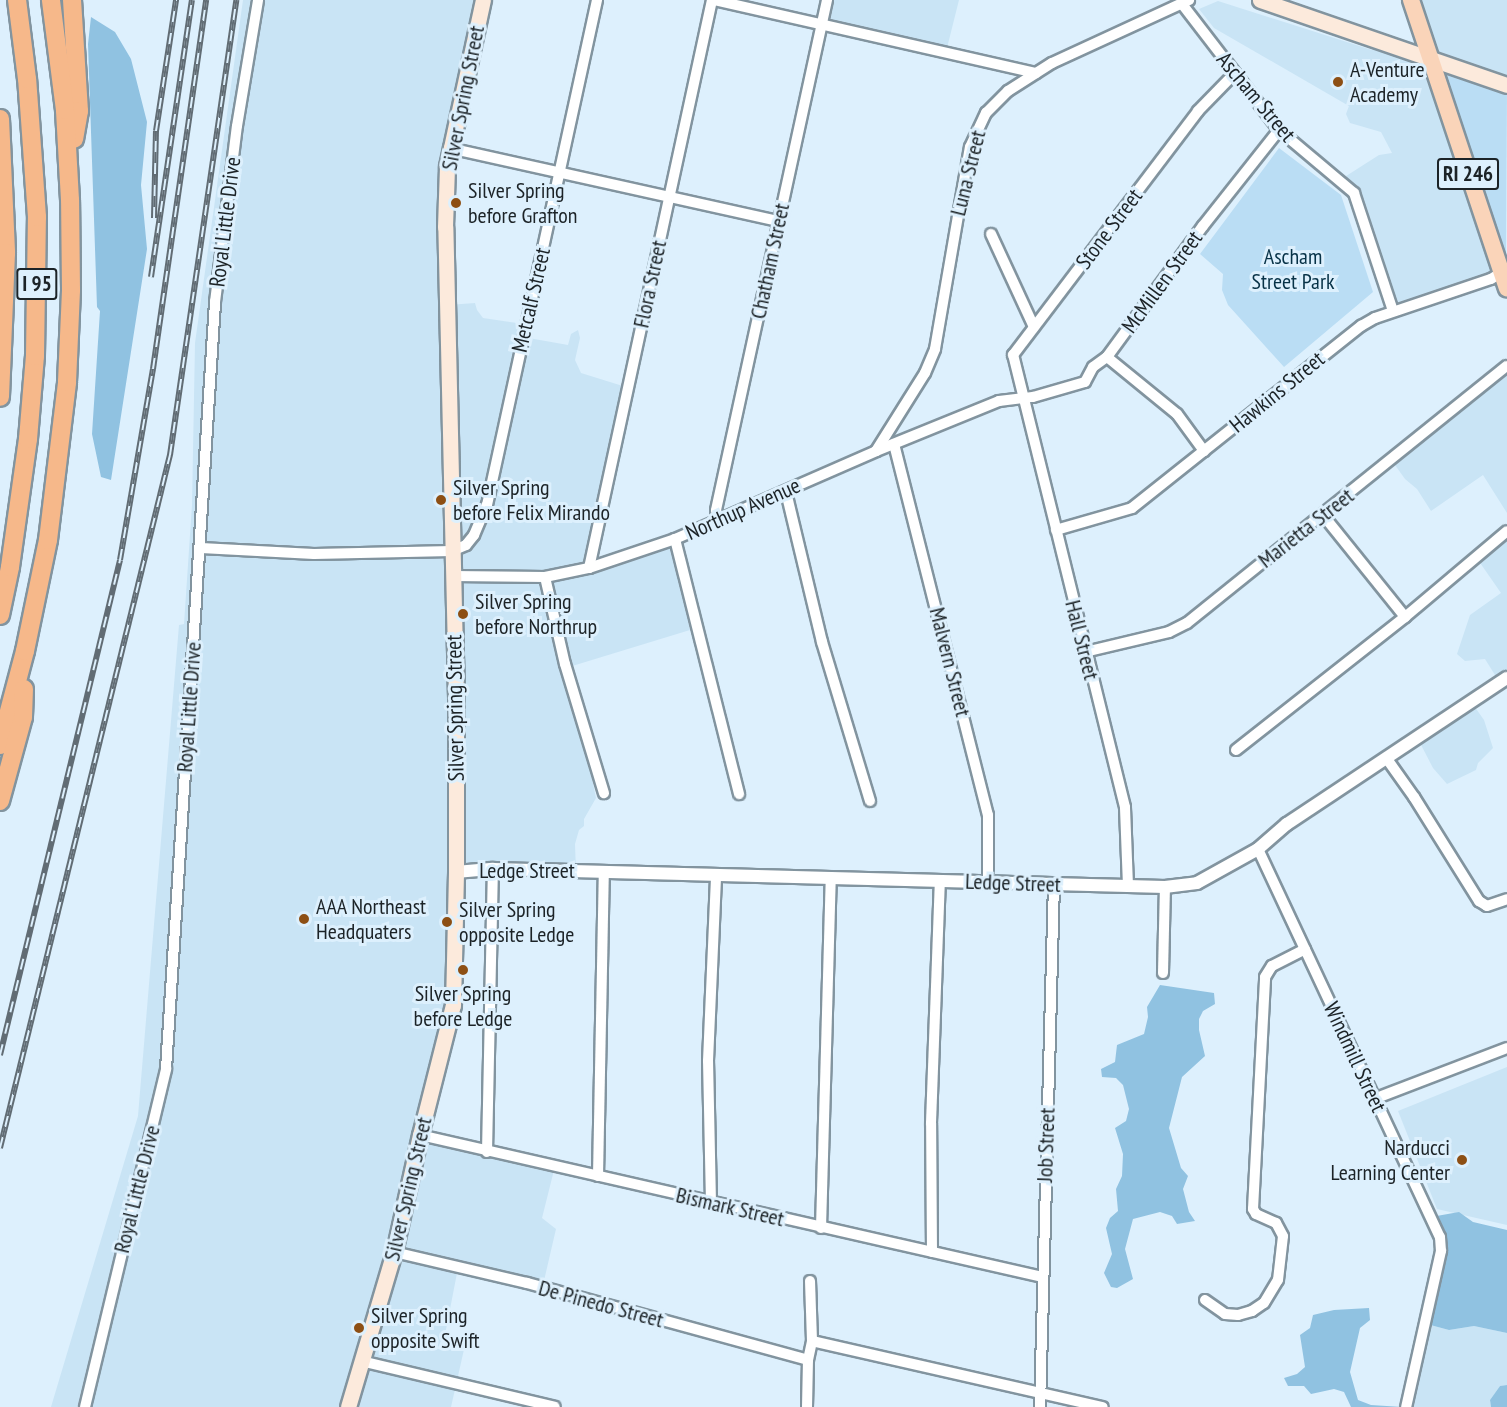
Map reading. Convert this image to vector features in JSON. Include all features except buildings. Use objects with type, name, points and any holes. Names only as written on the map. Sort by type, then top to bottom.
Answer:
[{"type":"highway","name":"I 95","points":[[0,615],[10,567],[28,439],[35,356],[37,263],[32,125],[17,0]]},
{"type":"highway","name":"I 95","points":[[0,745],[25,651],[48,540],[64,427],[71,290],[69,164],[63,87],[51,0]]},
{"type":"highway","points":[[69,164],[79,111],[72,0]]},
{"type":"highway","points":[[0,118],[6,253],[0,397]]},
{"type":"highway","points":[[0,593],[10,567]]},
{"type":"highway","points":[[0,801],[23,717],[25,651]]},
{"type":"main road","name":"Silver Spring Street","points":[[348,1407],[394,1252],[420,1135],[453,1005],[456,872],[453,576],[445,227],[449,148],[483,0]]},
{"type":"main road","name":"RI 246","points":[[1411,0],[1505,276]]},
{"type":"main road","points":[[1268,1],[1507,85]]},
{"type":"street","name":"Royal Little Drive","points":[[85,1407],[166,1069],[218,273],[258,0]]},
{"type":"street","name":"Metcalf Street","points":[[452,551],[466,544],[474,535],[487,505],[597,0]]},
{"type":"street","points":[[713,0],[1036,73]]},
{"type":"street","name":"Flora Street","points":[[589,568],[713,0]]},
{"type":"street","name":"Chatham Street","points":[[718,522],[716,510],[777,221],[827,0]]},
{"type":"street","name":"Luna Street","points":[[876,451],[925,373],[935,348],[972,139],[981,120],[996,101],[1036,73],[1086,46],[1185,2]]},
{"type":"street","name":"Ascham Street","points":[[1185,2],[1279,130],[1354,193],[1393,311]]},
{"type":"street","name":"Stone Street","points":[[1022,396],[1013,355],[1198,111],[1235,73]]},
{"type":"street","name":"McMillen Street","points":[[1022,396],[1033,397],[1085,382],[1093,368],[1107,357],[1186,249],[1279,130]]},
{"type":"street","points":[[449,148],[561,172],[668,199],[777,221]]},
{"type":"street","points":[[991,234],[1034,327]]},
{"type":"street","name":"Hawkins Street","points":[[1056,530],[1132,508],[1360,326],[1393,311],[1505,276]]},
{"type":"street","points":[[1107,357],[1177,414],[1204,451]]},
{"type":"street","name":"Marietta Street","points":[[1085,652],[1176,629],[1507,366]]},
{"type":"street","name":"Northup Avenue","points":[[453,576],[545,577],[589,568],[718,522],[876,451],[999,401],[1022,396]]},
{"type":"street","name":"Hall Street","points":[[1022,396],[1125,807],[1128,886]]},
{"type":"street","name":"Malvern Street","points":[[894,444],[988,815],[988,883]]},
{"type":"street","points":[[786,492],[822,642],[870,801]]},
{"type":"street","points":[[1323,514],[1405,617]]},
{"type":"street","points":[[1236,750],[1405,617],[1507,531]]},
{"type":"street","points":[[675,539],[739,794]]},
{"type":"street","points":[[201,548],[314,554],[452,551]]},
{"type":"street","points":[[545,577],[565,664],[604,793]]},
{"type":"street","name":"Ledge Street","points":[[456,872],[493,869],[1165,887],[1197,882],[1258,849],[1287,824],[1507,678]]},
{"type":"street","points":[[1387,759],[1414,796],[1479,901],[1487,906],[1507,898]]},
{"type":"street","name":"Windmill Street","points":[[1258,849],[1432,1219],[1440,1243],[1406,1407]]},
{"type":"street","points":[[488,1152],[493,869]]},
{"type":"street","points":[[598,1176],[604,872]]},
{"type":"street","points":[[711,1203],[708,1061],[716,875]]},
{"type":"street","points":[[821,1227],[831,877]]},
{"type":"street","points":[[932,1252],[931,1123],[940,880]]},
{"type":"street","name":"Job Street","points":[[1040,1407],[1054,884]]},
{"type":"street","points":[[1163,973],[1165,887]]},
{"type":"street","points":[[1205,1300],[1226,1314],[1238,1315],[1252,1311],[1264,1303],[1274,1291],[1281,1267],[1283,1236],[1276,1223],[1256,1214],[1254,1200],[1264,976],[1272,966],[1305,949]]},
{"type":"street","points":[[1374,1099],[1507,1048]]},
{"type":"street","name":"Bismark Street","points":[[420,1135],[1042,1277]]},
{"type":"street","name":"De Pinedo Street","points":[[394,1252],[527,1283],[808,1360]]},
{"type":"street","points":[[807,1407],[808,1360],[812,1341],[810,1281]]},
{"type":"street","points":[[812,1341],[1103,1407]]},
{"type":"street","points":[[361,1360],[513,1402],[555,1407]]},
{"type":"shaded area","points":[[243,0],[479,0],[451,140],[448,305],[475,303],[483,318],[524,324],[523,337],[568,345],[571,334],[578,330],[580,338],[575,360],[581,373],[626,387],[595,537],[586,557],[608,556],[671,541],[690,630],[569,667],[596,798],[584,819],[584,826],[579,830],[575,844],[576,872],[462,870],[456,969],[420,1134],[555,1166],[542,1218],[556,1229],[543,1285],[458,1268],[444,1340],[465,1345],[451,1407],[51,1407],[138,1116],[179,625],[184,624],[192,505],[195,343]]},
{"type":"shaded area","points":[[823,0],[959,0],[947,48],[818,21]]},
{"type":"shaded area","points":[[1410,0],[1507,0],[1507,81],[1430,54],[1502,274],[1393,306],[1343,178],[1379,155],[1392,153],[1381,132],[1350,123],[1346,114],[1349,106],[1214,28],[1199,9],[1218,1],[1372,50],[1377,37],[1423,50]]},
{"type":"shaded area","points":[[91,17],[115,32],[131,59],[147,122],[141,185],[147,249],[111,480],[101,477],[92,434],[100,311],[97,307],[88,44]]},
{"type":"shaded area","points":[[1507,363],[1507,513],[1483,475],[1431,511],[1417,489],[1405,479],[1390,458]]},
{"type":"shaded area","points":[[1507,531],[1507,681],[1500,683],[1485,659],[1465,661],[1457,654],[1470,615],[1501,593],[1476,557]]},
{"type":"shaded area","points":[[1472,703],[1484,720],[1493,748],[1478,763],[1476,770],[1447,784],[1433,768],[1419,741]]},
{"type":"shaded area","points":[[1160,985],[1214,993],[1215,1004],[1203,1011],[1199,1019],[1205,1056],[1182,1077],[1169,1128],[1181,1168],[1188,1176],[1183,1189],[1189,1212],[1195,1221],[1177,1224],[1172,1216],[1160,1212],[1133,1219],[1125,1249],[1133,1279],[1117,1288],[1111,1287],[1104,1273],[1112,1254],[1106,1228],[1110,1218],[1118,1211],[1116,1189],[1122,1176],[1123,1154],[1115,1128],[1126,1121],[1129,1109],[1123,1085],[1116,1078],[1102,1077],[1101,1069],[1115,1062],[1117,1045],[1144,1034],[1148,1017],[1147,1007]]},
{"type":"shaded area","name":"Narducci Learning Center","points":[[1507,1067],[1507,1225],[1437,1209],[1398,1111]]},
{"type":"shaded area","points":[[1459,1212],[1473,1222],[1507,1230],[1507,1333],[1474,1326],[1449,1330],[1423,1323],[1440,1242],[1431,1217]]},
{"type":"shaded area","points":[[1369,1308],[1370,1320],[1360,1328],[1350,1372],[1358,1400],[1371,1405],[1402,1407],[1351,1407],[1344,1392],[1334,1389],[1311,1394],[1304,1386],[1288,1386],[1284,1378],[1297,1374],[1305,1367],[1300,1335],[1310,1328],[1313,1315],[1334,1310]]},
{"type":"shaded area","points":[[1423,1323],[1449,1330],[1474,1326],[1507,1333],[1507,1385],[1500,1386],[1490,1400],[1491,1407],[1402,1407]]},
{"type":"shaded area","points":[[1507,1385],[1507,1407],[1491,1407],[1490,1400],[1500,1386]]},
{"type":"green space","points":[[1443,67],[1507,89],[1506,259]]},
{"type":"green space","name":"Ascham Street Park","points":[[1279,148],[1341,195],[1373,292],[1284,367],[1228,305],[1222,290],[1223,274],[1200,254]]},
{"type":"railway","points":[[154,218],[156,131],[176,0]]},
{"type":"railway","points":[[151,277],[192,0]]},
{"type":"railway","points":[[0,1055],[120,560],[153,369],[206,0]]},
{"type":"railway","points":[[0,1148],[170,455],[236,0]]},
{"type":"place","name":"A-Venture Academy","points":[[1338,82]]},
{"type":"place","name":"Silver Spring before Grafton","points":[[456,203]]},
{"type":"place","name":"Silver Spring before Felix Mirando","points":[[441,500]]},
{"type":"place","name":"Silver Spring before Northrup","points":[[463,614]]},
{"type":"place","name":"AAA Northeast Headquaters","points":[[304,919]]},
{"type":"place","name":"Silver Spring opposite Ledge","points":[[447,922]]},
{"type":"place","name":"Silver Spring before Ledge","points":[[463,970]]},
{"type":"place","name":"Narducci Learning Center","points":[[1462,1160]]},
{"type":"place","name":"Silver Spring opposite Swift","points":[[359,1328]]}]
